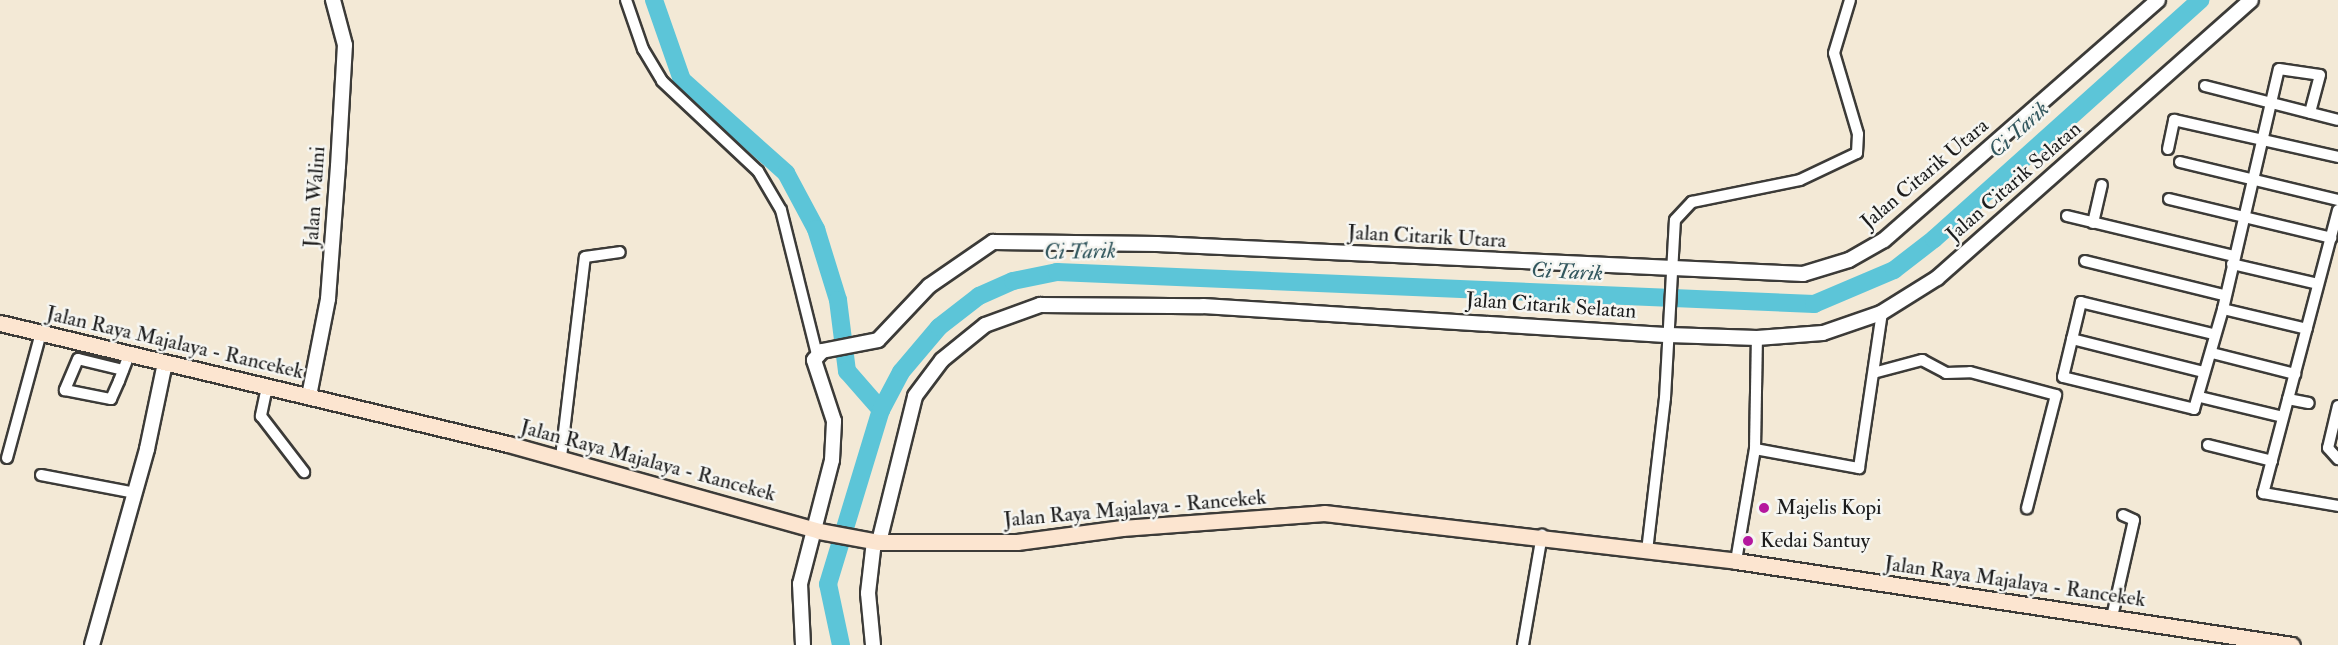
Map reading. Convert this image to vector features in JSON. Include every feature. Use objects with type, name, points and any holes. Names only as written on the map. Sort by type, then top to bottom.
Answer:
[{"type":"main road","name":"Jalan Raya Majalaya - Rancekek","points":[[0,323],[561,458],[815,530],[871,541],[1006,543],[1324,513],[1542,535],[1647,551],[1736,561],[2292,645]]},
{"type":"street","name":"Jalan Walini","points":[[309,396],[328,299],[345,45],[333,0]]},
{"type":"street","points":[[626,0],[643,49],[662,81],[758,171],[782,210],[820,353],[815,370],[834,421],[832,460],[800,584],[803,645]]},
{"type":"street","points":[[1647,551],[1669,331],[1675,220],[1684,207],[1800,180],[1857,153],[1858,134],[1834,53],[1850,0]]},
{"type":"street","name":"Jalan Citarik Utara","points":[[820,353],[878,340],[929,285],[993,242],[1157,244],[1672,272],[1803,274],[1849,260],[1914,216],[2158,0]]},
{"type":"street","name":"Jalan Citarik Selatan","points":[[873,645],[868,593],[871,541],[915,396],[942,360],[985,326],[1040,305],[1203,306],[1669,331],[1757,338],[1823,333],[1882,312],[1937,278],[2251,0]]},
{"type":"street","points":[[2213,334],[2081,302],[2063,377],[2190,409],[2200,398],[2203,372],[2212,353],[2213,334],[2223,309],[2223,295],[2279,69],[2320,75],[2310,113]]},
{"type":"street","points":[[2205,87],[2338,120]]},
{"type":"street","points":[[2168,149],[2174,120],[2338,157]]},
{"type":"street","points":[[2180,162],[2338,200]]},
{"type":"street","points":[[2093,223],[2102,185]]},
{"type":"street","points":[[2169,199],[2242,219],[2331,238]]},
{"type":"street","points":[[2338,211],[2263,493],[2338,506]]},
{"type":"street","points":[[2067,216],[2318,285]]},
{"type":"street","points":[[561,458],[585,257],[620,252]]},
{"type":"street","points":[[2326,254],[2338,257]]},
{"type":"street","points":[[2085,261],[2223,295]]},
{"type":"street","points":[[2223,309],[2307,329]]},
{"type":"street","points":[[1755,449],[1859,468],[1877,372],[1882,312]]},
{"type":"street","points":[[7,458],[41,333]]},
{"type":"street","points":[[1736,561],[1755,449],[1757,338]]},
{"type":"street","points":[[2072,339],[2203,372]]},
{"type":"street","points":[[2212,353],[2295,374]]},
{"type":"street","points":[[123,370],[78,359],[65,390],[108,400],[123,370],[129,355]]},
{"type":"street","points":[[1877,372],[1922,360],[1946,373],[1968,372],[2056,395],[2030,478],[2027,508]]},
{"type":"street","points":[[92,645],[135,493],[165,363]]},
{"type":"street","points":[[267,387],[261,416],[304,472]]},
{"type":"street","points":[[2200,398],[2283,417]]},
{"type":"street","points":[[2288,399],[2309,403]]},
{"type":"street","points":[[2338,406],[2328,448],[2338,459]]},
{"type":"street","points":[[2208,446],[2272,461]]},
{"type":"street","points":[[41,475],[135,493]]},
{"type":"street","points":[[2112,617],[2134,520],[2123,515]]},
{"type":"street","points":[[1524,645],[1542,535]]},
{"type":"waterway","points":[[654,0],[682,80],[786,173],[816,229],[838,300],[847,371],[881,410]]},
{"type":"waterway","name":"Ci Tarik","points":[[841,645],[828,584],[881,410],[901,372],[939,327],[979,296],[1013,281],[1057,272],[1814,304],[1894,270],[1934,239],[2200,0]]},
{"type":"place","name":"Majelis Kopi","points":[[1764,508]]},
{"type":"place","name":"Kedai Santuy","points":[[1748,541]]}]
